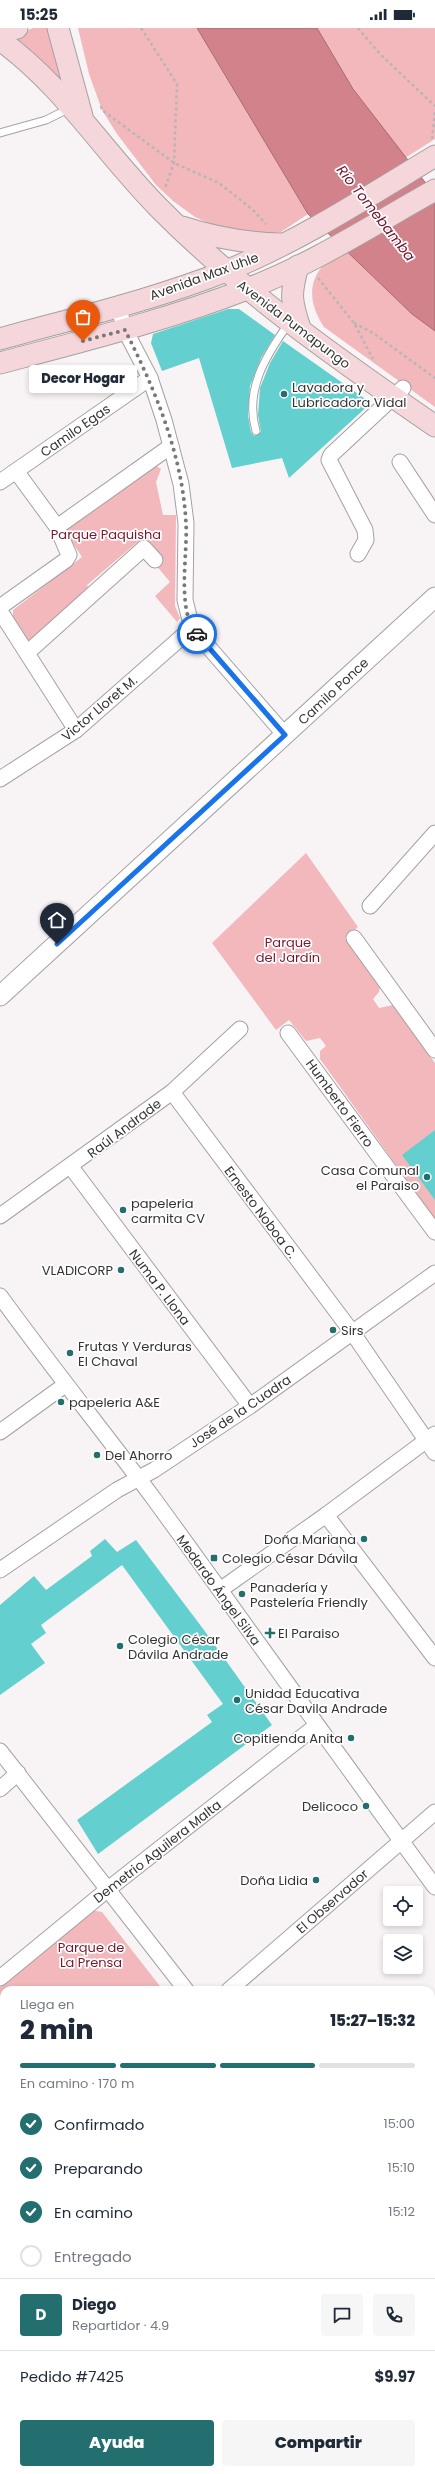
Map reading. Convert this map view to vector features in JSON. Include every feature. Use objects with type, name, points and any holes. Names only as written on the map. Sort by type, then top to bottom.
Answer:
[{"type":"main road","points":[[0,32],[18,28]]},
{"type":"main road","name":"Avenida Pumapungo","points":[[58,28],[78,114]]},
{"type":"main road","name":"Avenida Pumapungo","points":[[0,40],[36,70],[78,114],[158,208],[225,271],[295,325],[398,393],[435,426]]},
{"type":"main road","name":"Avenida Max Uhle","points":[[0,339],[118,306],[225,271],[292,240],[434,148]]},
{"type":"main road","name":"Avenida Max Uhle","points":[[0,363],[125,330],[248,289],[305,262],[435,190]]},
{"type":"main road","points":[[176,225],[204,235],[235,241],[292,240]]},
{"type":"main road","points":[[295,325],[292,303],[293,285],[305,262]]},
{"type":"street","points":[[118,306],[125,330],[150,378],[181,484],[186,523],[185,600],[192,628],[285,735]]},
{"type":"street","name":"Camilo Egas","points":[[0,482],[150,378]]},
{"type":"street","points":[[358,554],[366,540],[365,530],[329,460],[331,455],[398,393]]},
{"type":"street","points":[[57,527],[171,446]]},
{"type":"street","points":[[400,462],[435,515]]},
{"type":"street","points":[[0,607],[66,560],[69,555],[57,527],[16,471]]},
{"type":"street","points":[[27,653],[144,548],[155,560]]},
{"type":"street","name":"Camilo Ponce","points":[[0,996],[435,597]]},
{"type":"street","points":[[0,611],[76,730]]},
{"type":"street","name":"Victor Lloret M.","points":[[0,780],[76,730],[192,628]]},
{"type":"street","points":[[370,906],[435,834]]},
{"type":"street","points":[[354,938],[435,1050]]},
{"type":"street","name":"Raúl Andrade","points":[[0,1216],[71,1167],[172,1092],[240,1029]]},
{"type":"street","name":"Humberto Fierro","points":[[288,1033],[435,1232]]},
{"type":"street","name":"Ernesto Noboa C.","points":[[172,1092],[430,1437],[435,1453]]},
{"type":"street","name":"Numa P. Llona","points":[[71,1167],[250,1406]]},
{"type":"street","name":"José de la Cuadra","points":[[0,1570],[117,1490],[138,1479],[250,1406],[435,1273]]},
{"type":"street","name":"Medardo Ángel Silva","points":[[0,1296],[65,1385],[138,1479],[220,1590],[316,1726],[435,1887]]},
{"type":"street","points":[[0,1432],[65,1385]]},
{"type":"street","points":[[220,1590],[326,1516],[430,1437]]},
{"type":"street","points":[[326,1516],[435,1658]]},
{"type":"street","name":"Demetrio Aguilera Malta","points":[[0,1978],[107,1890],[316,1726]]},
{"type":"street","points":[[0,1751],[183,1986]]},
{"type":"street","points":[[0,1790],[18,1773]]},
{"type":"street","name":"El Observador","points":[[233,1986],[435,1812]]},
{"type":"lane","points":[[0,133],[46,120],[78,114]]},
{"type":"lane","points":[[256,431],[251,414],[255,387],[266,356],[295,325]]},
{"type":"path","points":[[141,28],[177,84],[174,163],[158,208]]},
{"type":"path","points":[[358,28],[380,54],[435,106]]},
{"type":"path","points":[[100,103],[102,110],[174,163],[219,183],[252,209],[268,227],[292,240]]},
{"type":"path","points":[[434,148],[435,112]]},
{"type":"path","points":[[305,262],[354,323],[373,333],[435,378]]},
{"type":"green space","points":[[33,28],[51,28],[68,95],[33,52],[10,38]]},
{"type":"green space","points":[[78,28],[197,28],[308,214],[281,232],[268,234],[219,228],[195,217],[173,201],[156,185],[117,134],[102,110],[89,74]]},
{"type":"green space","points":[[317,28],[435,28],[435,139],[405,158],[353,89]]},
{"type":"green space","points":[[347,251],[412,314],[435,331],[435,407],[324,327],[316,313],[312,298],[312,290],[316,275],[326,263]]},
{"type":"green space","name":"Parque Paquisha","points":[[155,465],[161,469],[156,482],[163,515],[176,515],[175,606],[180,618],[177,622],[155,596],[170,582],[155,564],[159,560],[141,539],[87,585],[91,594],[31,646],[13,617],[13,610],[82,557],[64,530]]},
{"type":"green space","name":"Parque del Jardín","points":[[306,853],[358,927],[345,938],[380,987],[379,992],[373,999],[379,1008],[393,1005],[435,1063],[435,1219],[320,1059],[320,1051],[326,1046],[320,1038],[306,1041],[289,1020],[276,1030],[212,943]]},
{"type":"green space","name":"Parque de La Prensa","points":[[89,1910],[102,1912],[160,1986],[1,1986]]},
{"type":"water","name":"Río Tomebamba","points":[[197,28],[317,28],[353,89],[435,195],[435,331],[412,314],[308,214]]},
{"type":"building","name":"Lavadora y Lubricadora Vidal","points":[[228,309],[239,309],[275,335],[261,358],[250,386],[248,416],[251,432],[254,436],[261,432],[258,415],[260,388],[270,363],[283,341],[371,403],[289,478],[282,458],[232,468],[199,358],[162,371],[151,343],[153,334]]},
{"type":"building","points":[[66,365],[68,378],[51,382],[48,368]]},
{"type":"building","name":"Casa Comunal el Paraiso","points":[[435,1130],[435,1200],[402,1155]]},
{"type":"building","name":"Unidad Educativa César Davila Andrade","points":[[105,1539],[117,1552],[136,1540],[204,1630],[272,1725],[98,1854],[77,1820],[212,1722],[207,1715],[223,1704],[122,1565],[41,1625],[46,1633],[31,1644],[45,1663],[0,1695],[0,1605],[34,1576],[46,1590],[92,1556],[90,1551]]},
{"type":"way so far","points":[[83,341],[125,330],[150,378],[164,420],[181,484],[186,523],[185,600],[192,628],[197,634]]},
{"type":"place","name":"Decor Hogar","points":[[83,341]]},
{"type":"place","name":"Lavadora y Lubricadora Vidal","points":[[284,394]]},
{"type":"place","name":"Casa Comunal el Paraiso","points":[[427,1177]]},
{"type":"place","name":"papeleria carmita CV","points":[[123,1210]]},
{"type":"place","name":"VLADICORP","points":[[121,1270]]},
{"type":"place","name":"Sirs","points":[[333,1330]]},
{"type":"place","name":"Frutas Y Verduras El Chaval","points":[[70,1353]]},
{"type":"place","name":"papeleria A&E","points":[[61,1402]]},
{"type":"place","name":"Del Ahorro","points":[[97,1455]]},
{"type":"place","name":"Doña Mariana","points":[[364,1539]]},
{"type":"place","name":"Colegio César Dávila","points":[[214,1558]]},
{"type":"place","name":"Panadería y Pastelería Friendly","points":[[242,1594]]},
{"type":"place","name":"El Paraiso","points":[[270,1633]]},
{"type":"place","name":"Colegio César Dávila Andrade","points":[[120,1646]]},
{"type":"place","name":"Unidad Educativa César Davila Andrade","points":[[237,1700]]},
{"type":"place","name":"Copitienda Anita","points":[[351,1738]]},
{"type":"place","name":"Delicoco","points":[[366,1806]]},
{"type":"place","name":"Doña Lidia","points":[[316,1880]]},
{"type":"route","points":[[57,944],[285,735],[197,634]]}]
